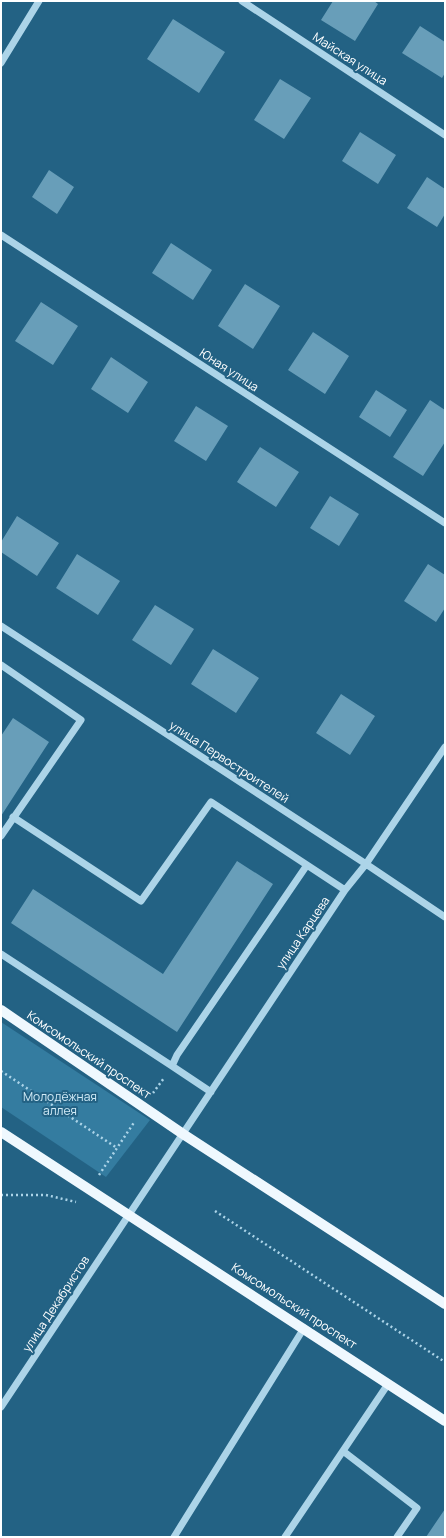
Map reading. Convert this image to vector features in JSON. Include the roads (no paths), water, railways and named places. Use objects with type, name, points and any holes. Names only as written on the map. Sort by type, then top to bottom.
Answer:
[{"type":"main road","name":"Комсомольский проспект","points":[[1,1010],[183,1134],[445,1304]]},
{"type":"main road","name":"Комсомольский проспект","points":[[1,1132],[445,1421]]},
{"type":"street","points":[[1,63],[39,1]]},
{"type":"street","name":"Майская улица","points":[[242,1],[445,135]]},
{"type":"street","name":"Юная улица","points":[[1,235],[445,523]]},
{"type":"street","name":"улица Первостроителей","points":[[1,626],[445,917]]},
{"type":"street","points":[[1,666],[81,720],[1,836]]},
{"type":"street","name":"улица Карцева","points":[[183,1134],[345,890],[366,864],[445,747]]},
{"type":"street","points":[[13,818],[141,901],[211,802],[345,890]]},
{"type":"street","points":[[172,1066],[182,1048],[307,865]]},
{"type":"street","points":[[1,954],[211,1092]]},
{"type":"street","points":[[129,1214],[183,1134]]},
{"type":"street","name":"улица Декабристов","points":[[1,1407],[129,1214]]},
{"type":"street","points":[[174,1537],[304,1328]]},
{"type":"street","points":[[285,1537],[388,1384]]},
{"type":"street","points":[[343,1451],[417,1508],[397,1537]]},
{"type":"park label","name":"Молодёжная аллея","points":[[60,1104]]}]
